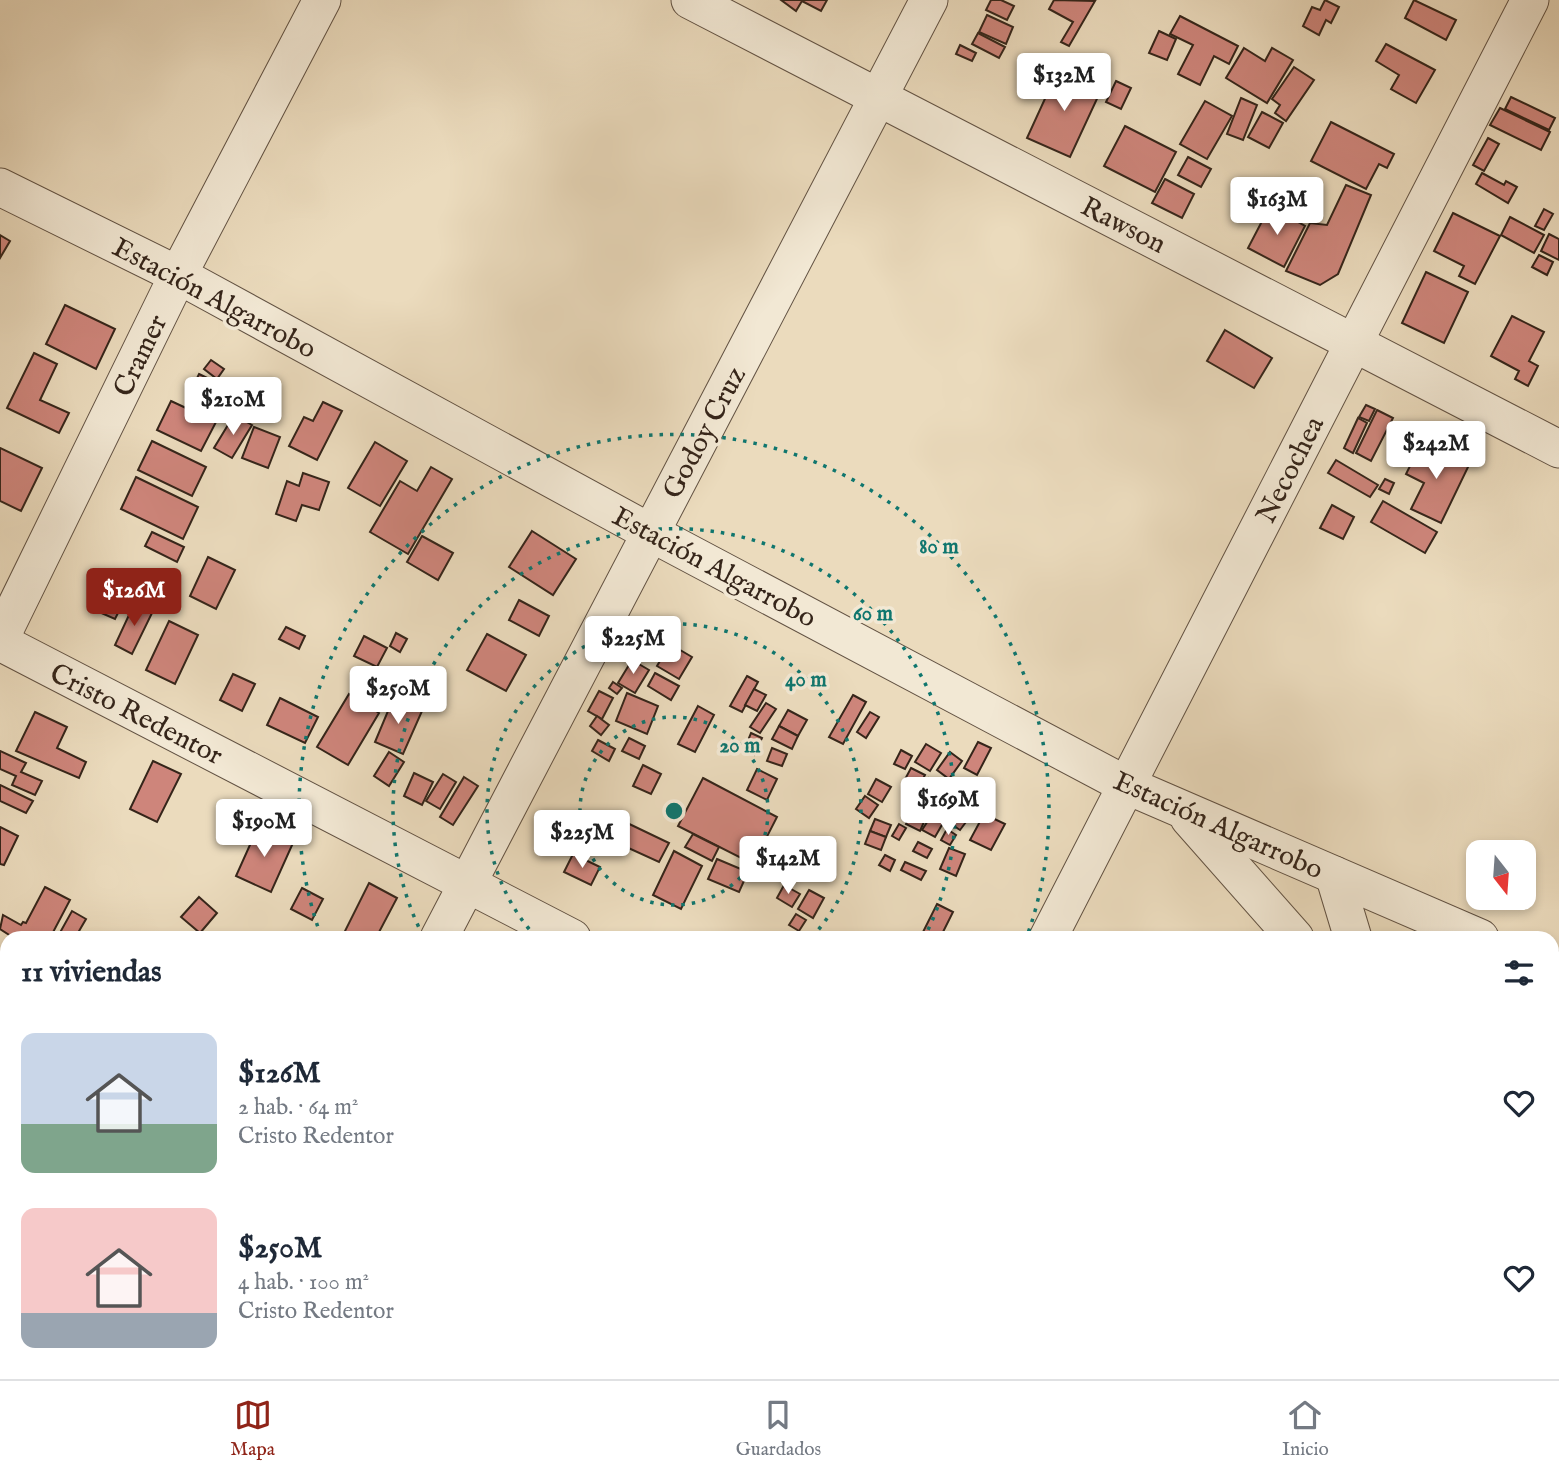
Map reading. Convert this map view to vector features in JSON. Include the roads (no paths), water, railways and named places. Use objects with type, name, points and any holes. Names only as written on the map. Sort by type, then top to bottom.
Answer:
[{"type":"street","name":"Cramer","points":[[0,640],[178,275],[322,0]]},
{"type":"street","name":"Rawson","points":[[690,0],[1559,449]]},
{"type":"street","name":"Godoy Cruz","points":[[443,931],[929,0]]},
{"type":"street","name":"Necochea","points":[[1052,931],[1530,0]]},
{"type":"street","name":"Estación Algarrobo","points":[[0,187],[178,275],[651,533],[1126,785],[1464,931]]},
{"type":"street","name":"Cristo Redentor","points":[[0,640],[558,931]]},
{"type":"street","points":[[1182,809],[1289,931]]},
{"type":"street","points":[[1334,875],[1351,931]]}]
